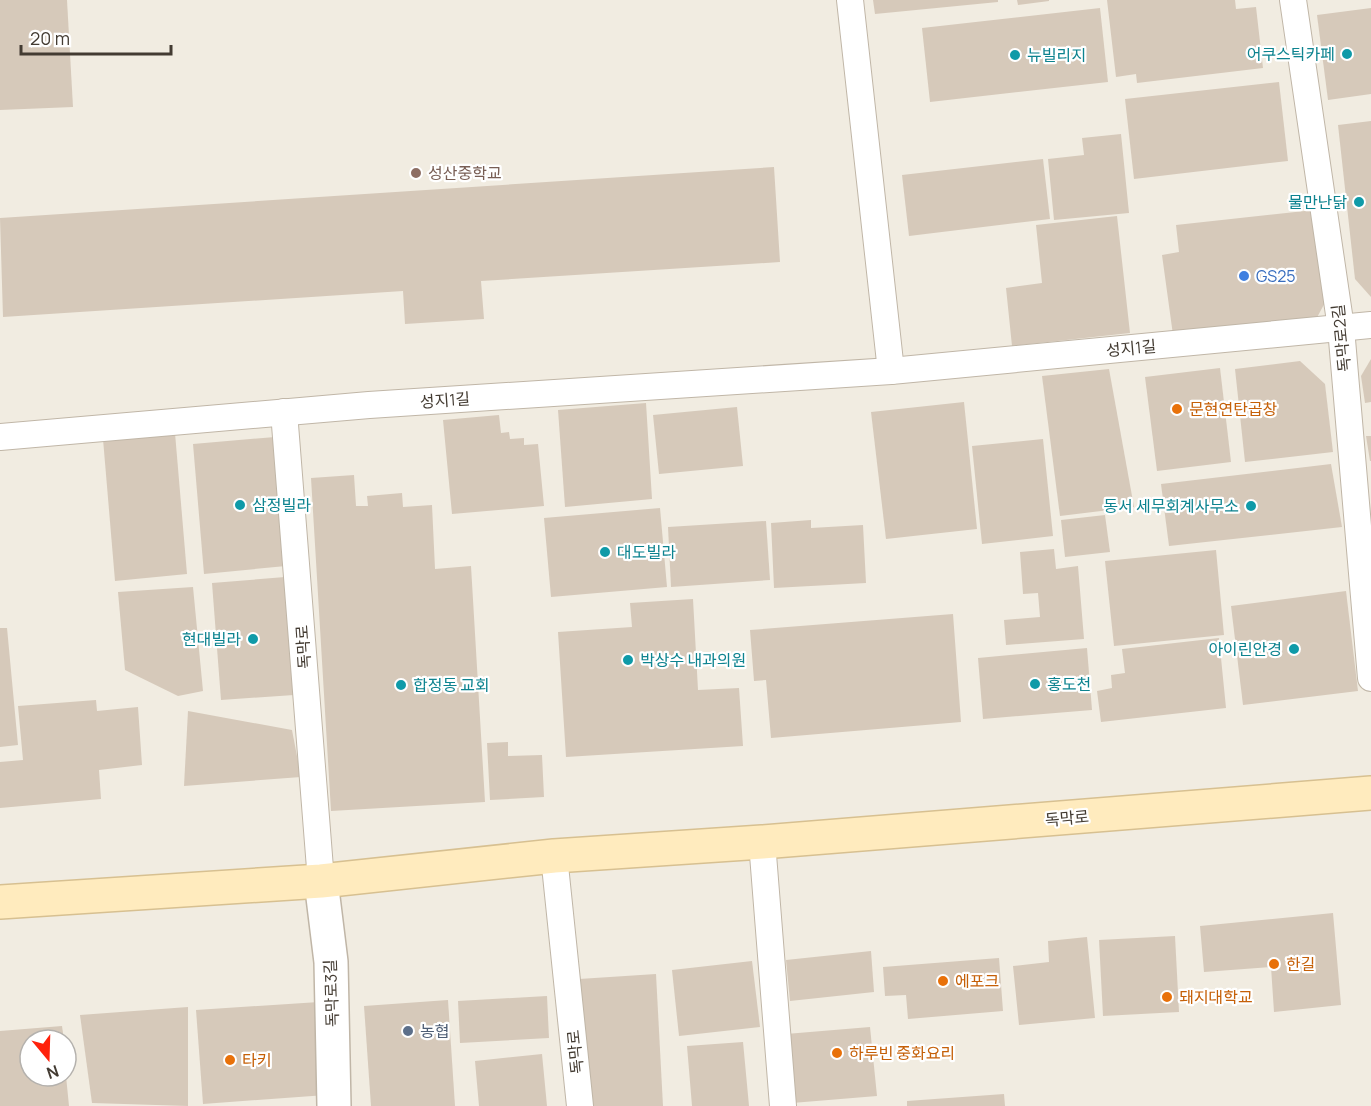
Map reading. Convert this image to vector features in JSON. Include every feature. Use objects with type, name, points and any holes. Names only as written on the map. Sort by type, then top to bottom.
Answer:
[{"type":"main road","name":"독막로","points":[[0,902],[321,880],[554,855],[762,842],[1371,793]]},
{"type":"street","name":"독막로3길","points":[[321,880],[331,962],[334,1106]]},
{"type":"lane","points":[[850,0],[891,371]]},
{"type":"lane","name":"독막로2길","points":[[1293,0],[1341,328],[1371,678]]},
{"type":"lane","name":"성지1길","points":[[0,436],[284,412],[891,371],[1371,325]]},
{"type":"lane","name":"독막로","points":[[284,412],[321,880]]},
{"type":"lane","points":[[762,842],[783,1106]]},
{"type":"lane","name":"독막로","points":[[554,855],[580,1106]]},
{"type":"building","points":[[0,0],[67,0],[73,107],[0,110]]},
{"type":"building","points":[[873,0],[998,0],[998,2],[875,14]]},
{"type":"building","points":[[1017,0],[1049,0],[1049,1],[1018,5]]},
{"type":"building","points":[[1107,0],[1235,0],[1236,9],[1256,7],[1263,68],[1137,83],[1136,74],[1116,77]]},
{"type":"building","name":"뉴빌리지","points":[[1100,8],[1108,82],[930,102],[922,28]]},
{"type":"building","name":"어쿠스틱카페","points":[[1371,8],[1371,94],[1328,100],[1317,15]]},
{"type":"building","points":[[1279,82],[1288,161],[1134,179],[1125,99]]},
{"type":"building","name":"물만난닭","points":[[1371,121],[1371,297],[1355,279],[1338,125]]},
{"type":"building","points":[[1121,134],[1129,213],[1054,220],[1048,159],[1084,155],[1082,138]]},
{"type":"building","points":[[1043,159],[1050,219],[909,236],[902,175]]},
{"type":"building","points":[[774,167],[780,262],[481,281],[484,319],[405,324],[403,291],[3,317],[0,218]]},
{"type":"building","name":"GS25","points":[[1314,210],[1328,297],[1314,323],[1173,335],[1162,255],[1179,252],[1176,225]]},
{"type":"building","points":[[1117,216],[1130,333],[1012,346],[1006,288],[1042,283],[1036,225]]},
{"type":"building","points":[[1371,359],[1371,402],[1365,403],[1361,376]]},
{"type":"building","points":[[1300,361],[1325,384],[1333,452],[1245,462],[1235,369]]},
{"type":"building","points":[[1220,368],[1231,462],[1157,471],[1145,377]]},
{"type":"building","points":[[1109,369],[1134,507],[1060,516],[1042,376]]},
{"type":"building","points":[[964,402],[977,529],[886,539],[871,412]]},
{"type":"building","points":[[646,403],[652,499],[565,507],[558,410]]},
{"type":"building","points":[[737,407],[743,466],[659,474],[653,415]]},
{"type":"building","points":[[499,415],[501,433],[509,432],[510,439],[524,438],[524,445],[538,444],[544,506],[452,514],[443,420]]},
{"type":"building","points":[[175,433],[187,574],[115,581],[103,439]]},
{"type":"building","points":[[1366,436],[1371,436],[1371,461],[1370,461]]},
{"type":"building","name":"삼정빌라","points":[[275,437],[286,566],[204,574],[193,444]]},
{"type":"building","points":[[1043,439],[1053,536],[982,544],[972,446]]},
{"type":"building","name":"동서 세무회계사무소","points":[[1331,464],[1342,527],[1169,546],[1161,484]]},
{"type":"building","name":"합정동 교회","points":[[354,475],[356,506],[368,506],[367,496],[402,493],[403,507],[432,505],[435,569],[471,566],[485,802],[331,811],[311,478]]},
{"type":"building","name":"대도빌라","points":[[660,508],[667,587],[551,597],[544,518]]},
{"type":"building","points":[[1105,515],[1110,552],[1065,557],[1061,520]]},
{"type":"building","points":[[811,520],[811,528],[863,525],[866,583],[774,588],[771,523]]},
{"type":"building","points":[[766,521],[770,580],[671,587],[668,527]]},
{"type":"building","points":[[1054,549],[1056,569],[1078,566],[1084,639],[1006,645],[1004,620],[1040,617],[1038,593],[1023,594],[1020,552]]},
{"type":"building","points":[[1216,550],[1224,635],[1114,646],[1105,561]]},
{"type":"building","name":"현대빌라","points":[[285,577],[294,695],[221,700],[212,583]]},
{"type":"building","points":[[193,587],[203,691],[178,696],[125,670],[118,592]]},
{"type":"building","name":"아이린안경","points":[[1346,591],[1358,691],[1243,705],[1231,606]]},
{"type":"building","name":"박상수 내과의원","points":[[693,599],[698,690],[739,688],[743,746],[566,757],[558,632],[632,627],[630,603]]},
{"type":"building","points":[[953,614],[961,722],[771,738],[766,680],[754,681],[750,630]]},
{"type":"building","points":[[0,628],[7,628],[18,745],[0,747]]},
{"type":"building","points":[[1219,638],[1226,708],[1101,722],[1097,691],[1112,688],[1111,675],[1125,673],[1122,649]]},
{"type":"building","name":"홍도천","points":[[1087,648],[1092,710],[983,719],[978,658]]},
{"type":"building","points":[[96,700],[97,711],[138,707],[142,765],[99,770],[101,799],[0,808],[0,762],[23,760],[18,706]]},
{"type":"building","points":[[188,711],[292,730],[301,777],[184,786]]},
{"type":"building","points":[[508,742],[508,756],[542,755],[544,797],[490,800],[487,743]]},
{"type":"building","points":[[1333,913],[1341,1005],[1274,1012],[1271,967],[1204,972],[1200,926]]},
{"type":"building","points":[[1175,936],[1179,1012],[1103,1016],[1099,940]]},
{"type":"building","points":[[1087,937],[1095,1018],[1019,1025],[1013,966],[1049,962],[1048,941]]},
{"type":"building","points":[[871,951],[874,992],[790,1001],[786,960]]},
{"type":"building","name":"에포크","points":[[999,958],[1003,1011],[908,1019],[906,995],[885,996],[883,967]]},
{"type":"building","points":[[752,961],[760,1027],[679,1036],[672,970]]},
{"type":"building","points":[[656,974],[663,1106],[586,1106],[579,979]]},
{"type":"building","points":[[547,996],[549,1038],[460,1043],[458,1001]]},
{"type":"building","points":[[448,1000],[455,1106],[371,1106],[364,1006]]},
{"type":"building","points":[[319,1002],[326,1095],[203,1104],[196,1010]]},
{"type":"building","points":[[188,1007],[188,1106],[92,1103],[80,1015]]},
{"type":"building","points":[[62,1026],[62,1028],[37,1028]]},
{"type":"building","points":[[870,1027],[877,1096],[792,1103],[786,1034]]},
{"type":"building","points":[[18,1030],[18,1088],[67,1088],[69,1106],[0,1106],[0,1031]]},
{"type":"building","points":[[743,1042],[749,1106],[692,1106],[687,1046]]},
{"type":"building","points":[[542,1054],[547,1106],[479,1106],[475,1061]]},
{"type":"building","points":[[1004,1094],[1005,1106],[907,1106],[907,1101]]},
{"type":"place","name":"어쿠스틱카페","points":[[1347,54]]},
{"type":"place","name":"뉴빌리지","points":[[1015,55]]},
{"type":"place","name":"성산중학교","points":[[416,173]]},
{"type":"place","name":"물만난닭","points":[[1359,202]]},
{"type":"place","name":"GS25","points":[[1244,276]]},
{"type":"place","name":"문현연탄곱창","points":[[1177,409]]},
{"type":"place","name":"삼정빌라","points":[[240,505]]},
{"type":"place","name":"동서 세무회계사무소","points":[[1251,506]]},
{"type":"place","name":"대도빌라","points":[[605,552]]},
{"type":"place","name":"현대빌라","points":[[253,639]]},
{"type":"place","name":"아이린안경","points":[[1294,649]]},
{"type":"place","name":"박상수 내과의원","points":[[628,660]]},
{"type":"place","name":"홍도천","points":[[1035,684]]},
{"type":"place","name":"합정동 교회","points":[[401,685]]},
{"type":"place","name":"한길","points":[[1274,964]]},
{"type":"place","name":"에포크","points":[[943,981]]},
{"type":"place","name":"돼지대학교","points":[[1167,997]]},
{"type":"place","name":"농협","points":[[408,1031]]},
{"type":"place","name":"하루빈 중화요리","points":[[837,1053]]},
{"type":"place","name":"타키","points":[[230,1060]]}]
